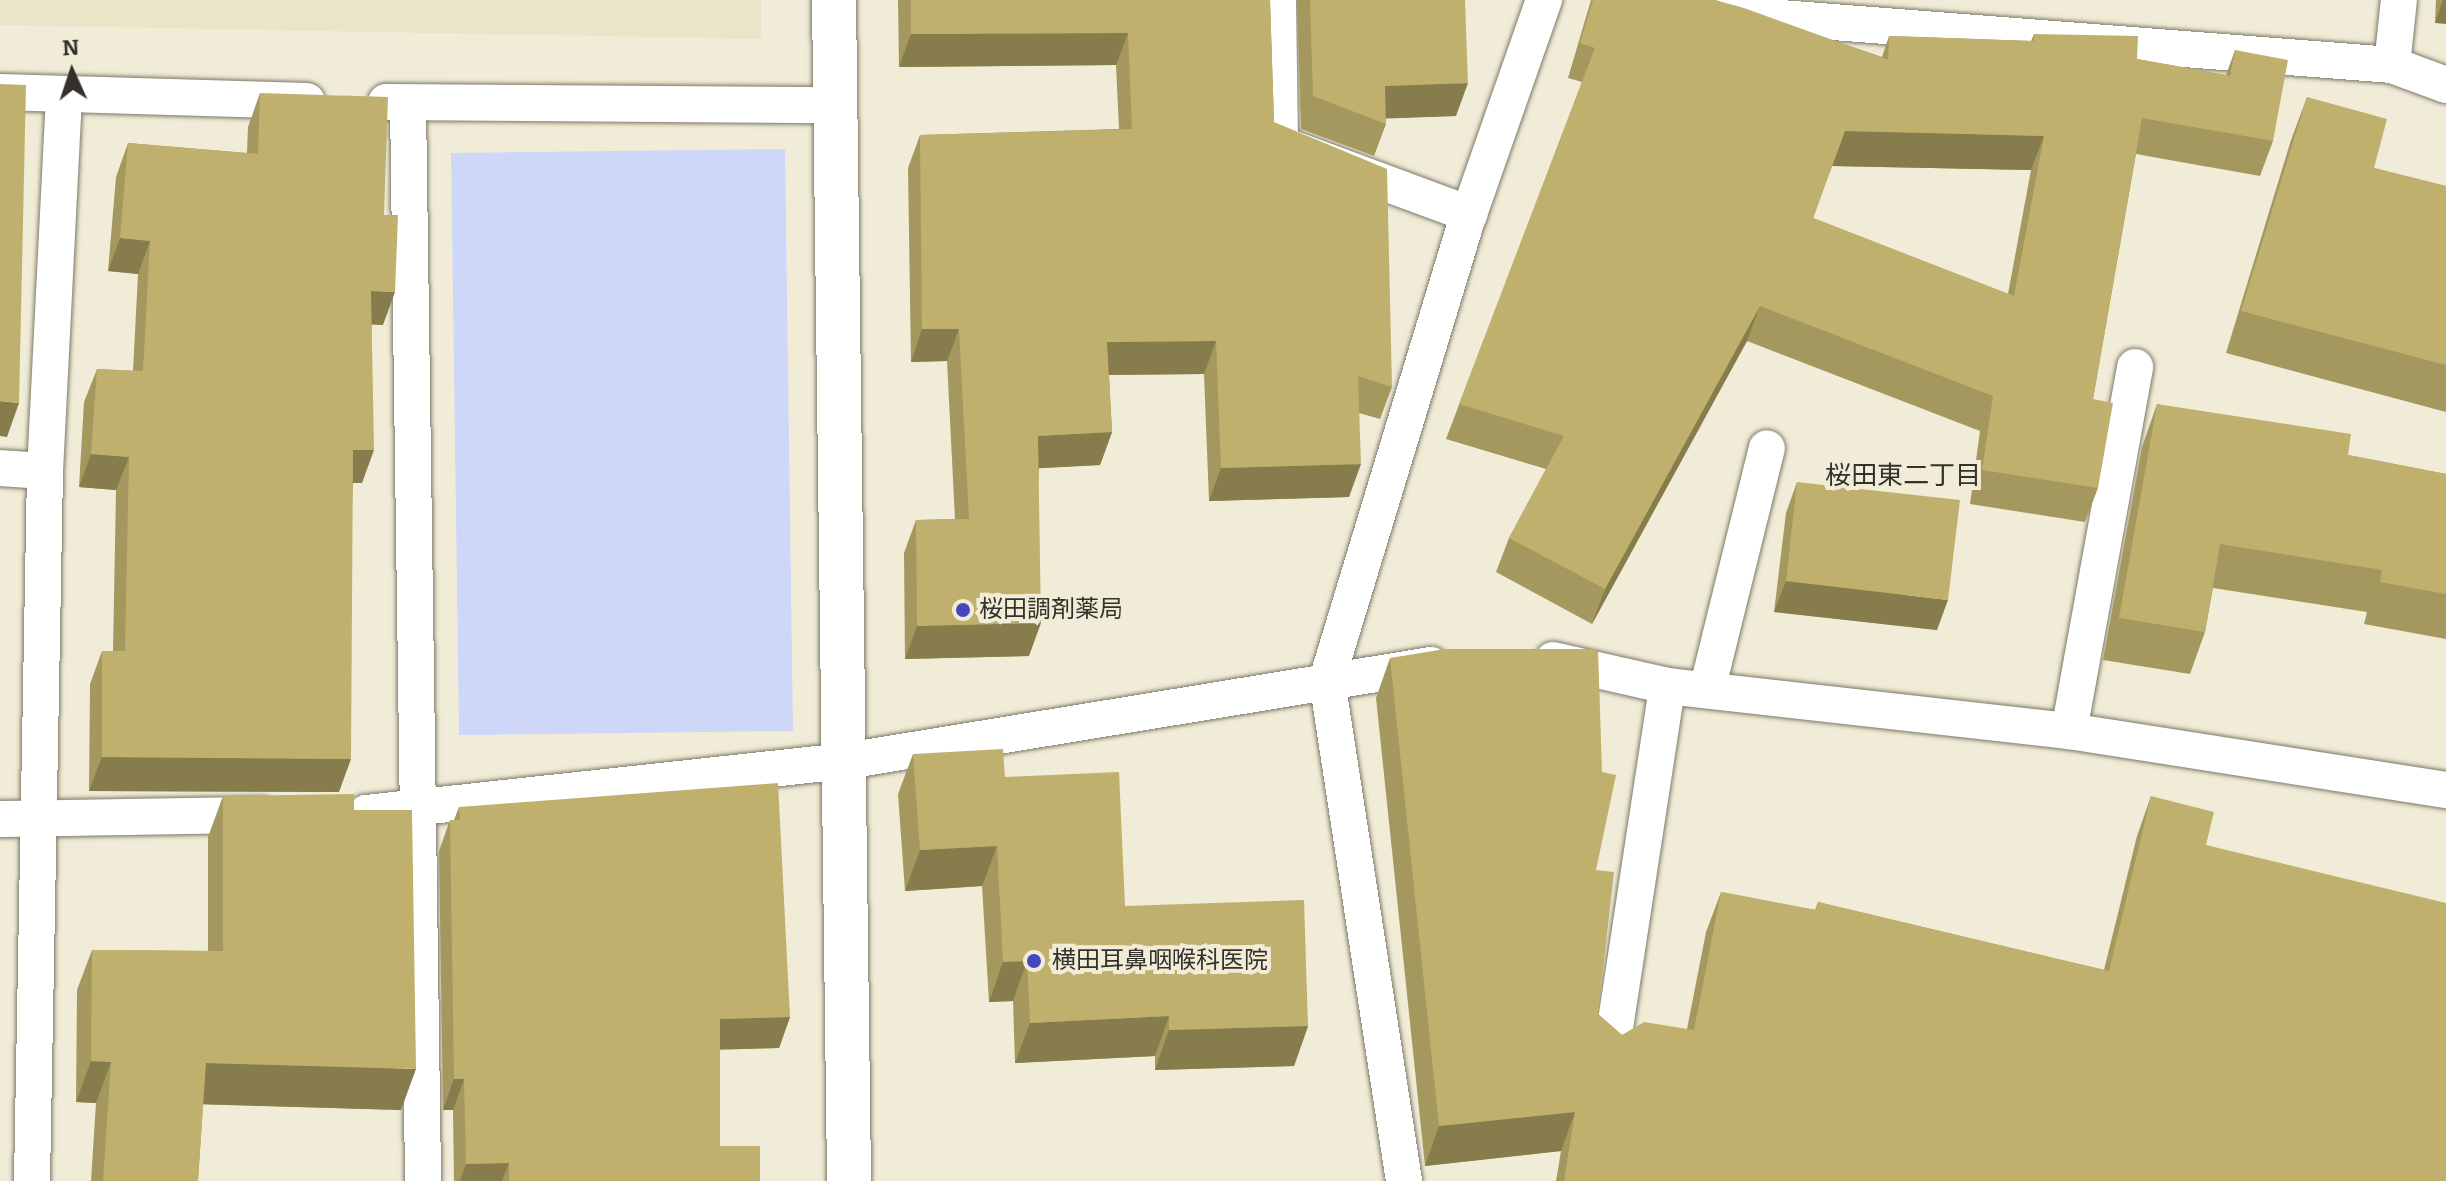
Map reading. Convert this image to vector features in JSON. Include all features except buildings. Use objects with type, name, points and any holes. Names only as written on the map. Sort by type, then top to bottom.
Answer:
[{"type":"street","points":[[834,0],[849,1181]]},
{"type":"lane","points":[[1278,0],[1280,144],[1469,214]]},
{"type":"lane","points":[[1404,1181],[1327,680],[1469,214],[1544,0]]},
{"type":"lane","points":[[1672,0],[2392,65],[2446,85]]},
{"type":"lane","points":[[2392,65],[2399,0]]},
{"type":"lane","points":[[0,92],[408,103],[836,105]]},
{"type":"lane","points":[[32,1181],[45,471],[64,95]]},
{"type":"lane","points":[[408,103],[423,1181]]},
{"type":"lane","points":[[2069,731],[2135,367]]},
{"type":"lane","points":[[1707,690],[1767,448]]},
{"type":"lane","points":[[0,468],[45,471]]},
{"type":"lane","points":[[1522,653],[1667,686],[2069,731],[2446,790]]},
{"type":"lane","points":[[0,819],[418,812],[846,761],[1327,680],[1462,661]]},
{"type":"lane","points":[[1611,1054],[1667,686]]},
{"type":"shaded area","points":[[0,0],[761,0],[761,39],[0,25]]},
{"type":"shaded area","points":[[785,149],[793,731],[459,735],[451,153]]},
{"type":"place","name":"桜田調剤薬局","points":[[963,610]]},
{"type":"place","name":"横田耳鼻咽喉科医院","points":[[1034,961]]},
{"type":"district","name":"桜田東二丁目","points":[[1903,476]]}]
